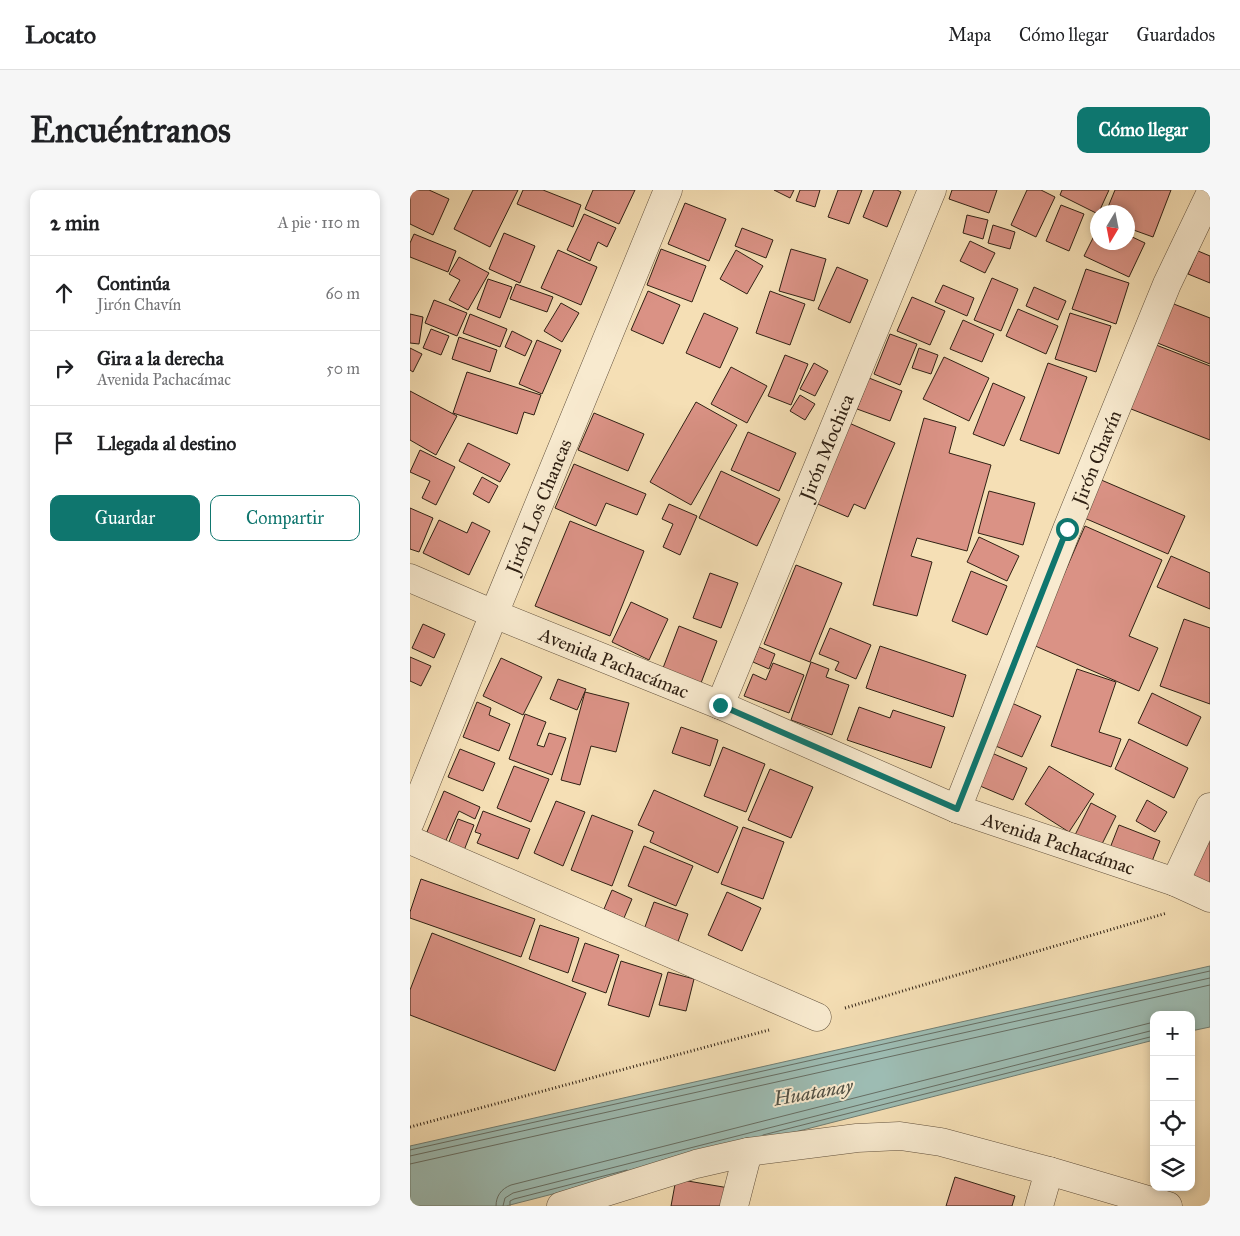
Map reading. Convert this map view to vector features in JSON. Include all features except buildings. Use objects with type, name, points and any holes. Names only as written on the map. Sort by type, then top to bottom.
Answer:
[{"type":"street","name":"Jirón Los Chancas","points":[[410,822],[668,190]]},
{"type":"street","name":"Jirón Mochica","points":[[720,705],[932,190]]},
{"type":"street","name":"Jirón Chavín","points":[[957,809],[1063,538],[1167,284],[1210,194]]},
{"type":"street","name":"Avenida Pachacámac","points":[[410,578],[720,705],[957,809],[1175,882],[1210,898]]},
{"type":"street","points":[[1175,882],[1210,807]]},
{"type":"street","points":[[410,840],[817,1017]]},
{"type":"street","points":[[561,1206],[696,1164],[748,1152],[857,1138],[900,1136],[940,1142],[1049,1171],[1168,1206]]},
{"type":"street","points":[[734,1206],[748,1152]]},
{"type":"street","points":[[1039,1206],[1049,1171]]},
{"type":"water","name":"Huatanay","points":[[1210,966],[1210,1027],[1195,1030],[1195,1011],[1150,1011],[1150,1041],[506,1206],[410,1206],[410,1146]]},
{"type":"route","points":[[720,705],[957,809],[1067,529]]}]
